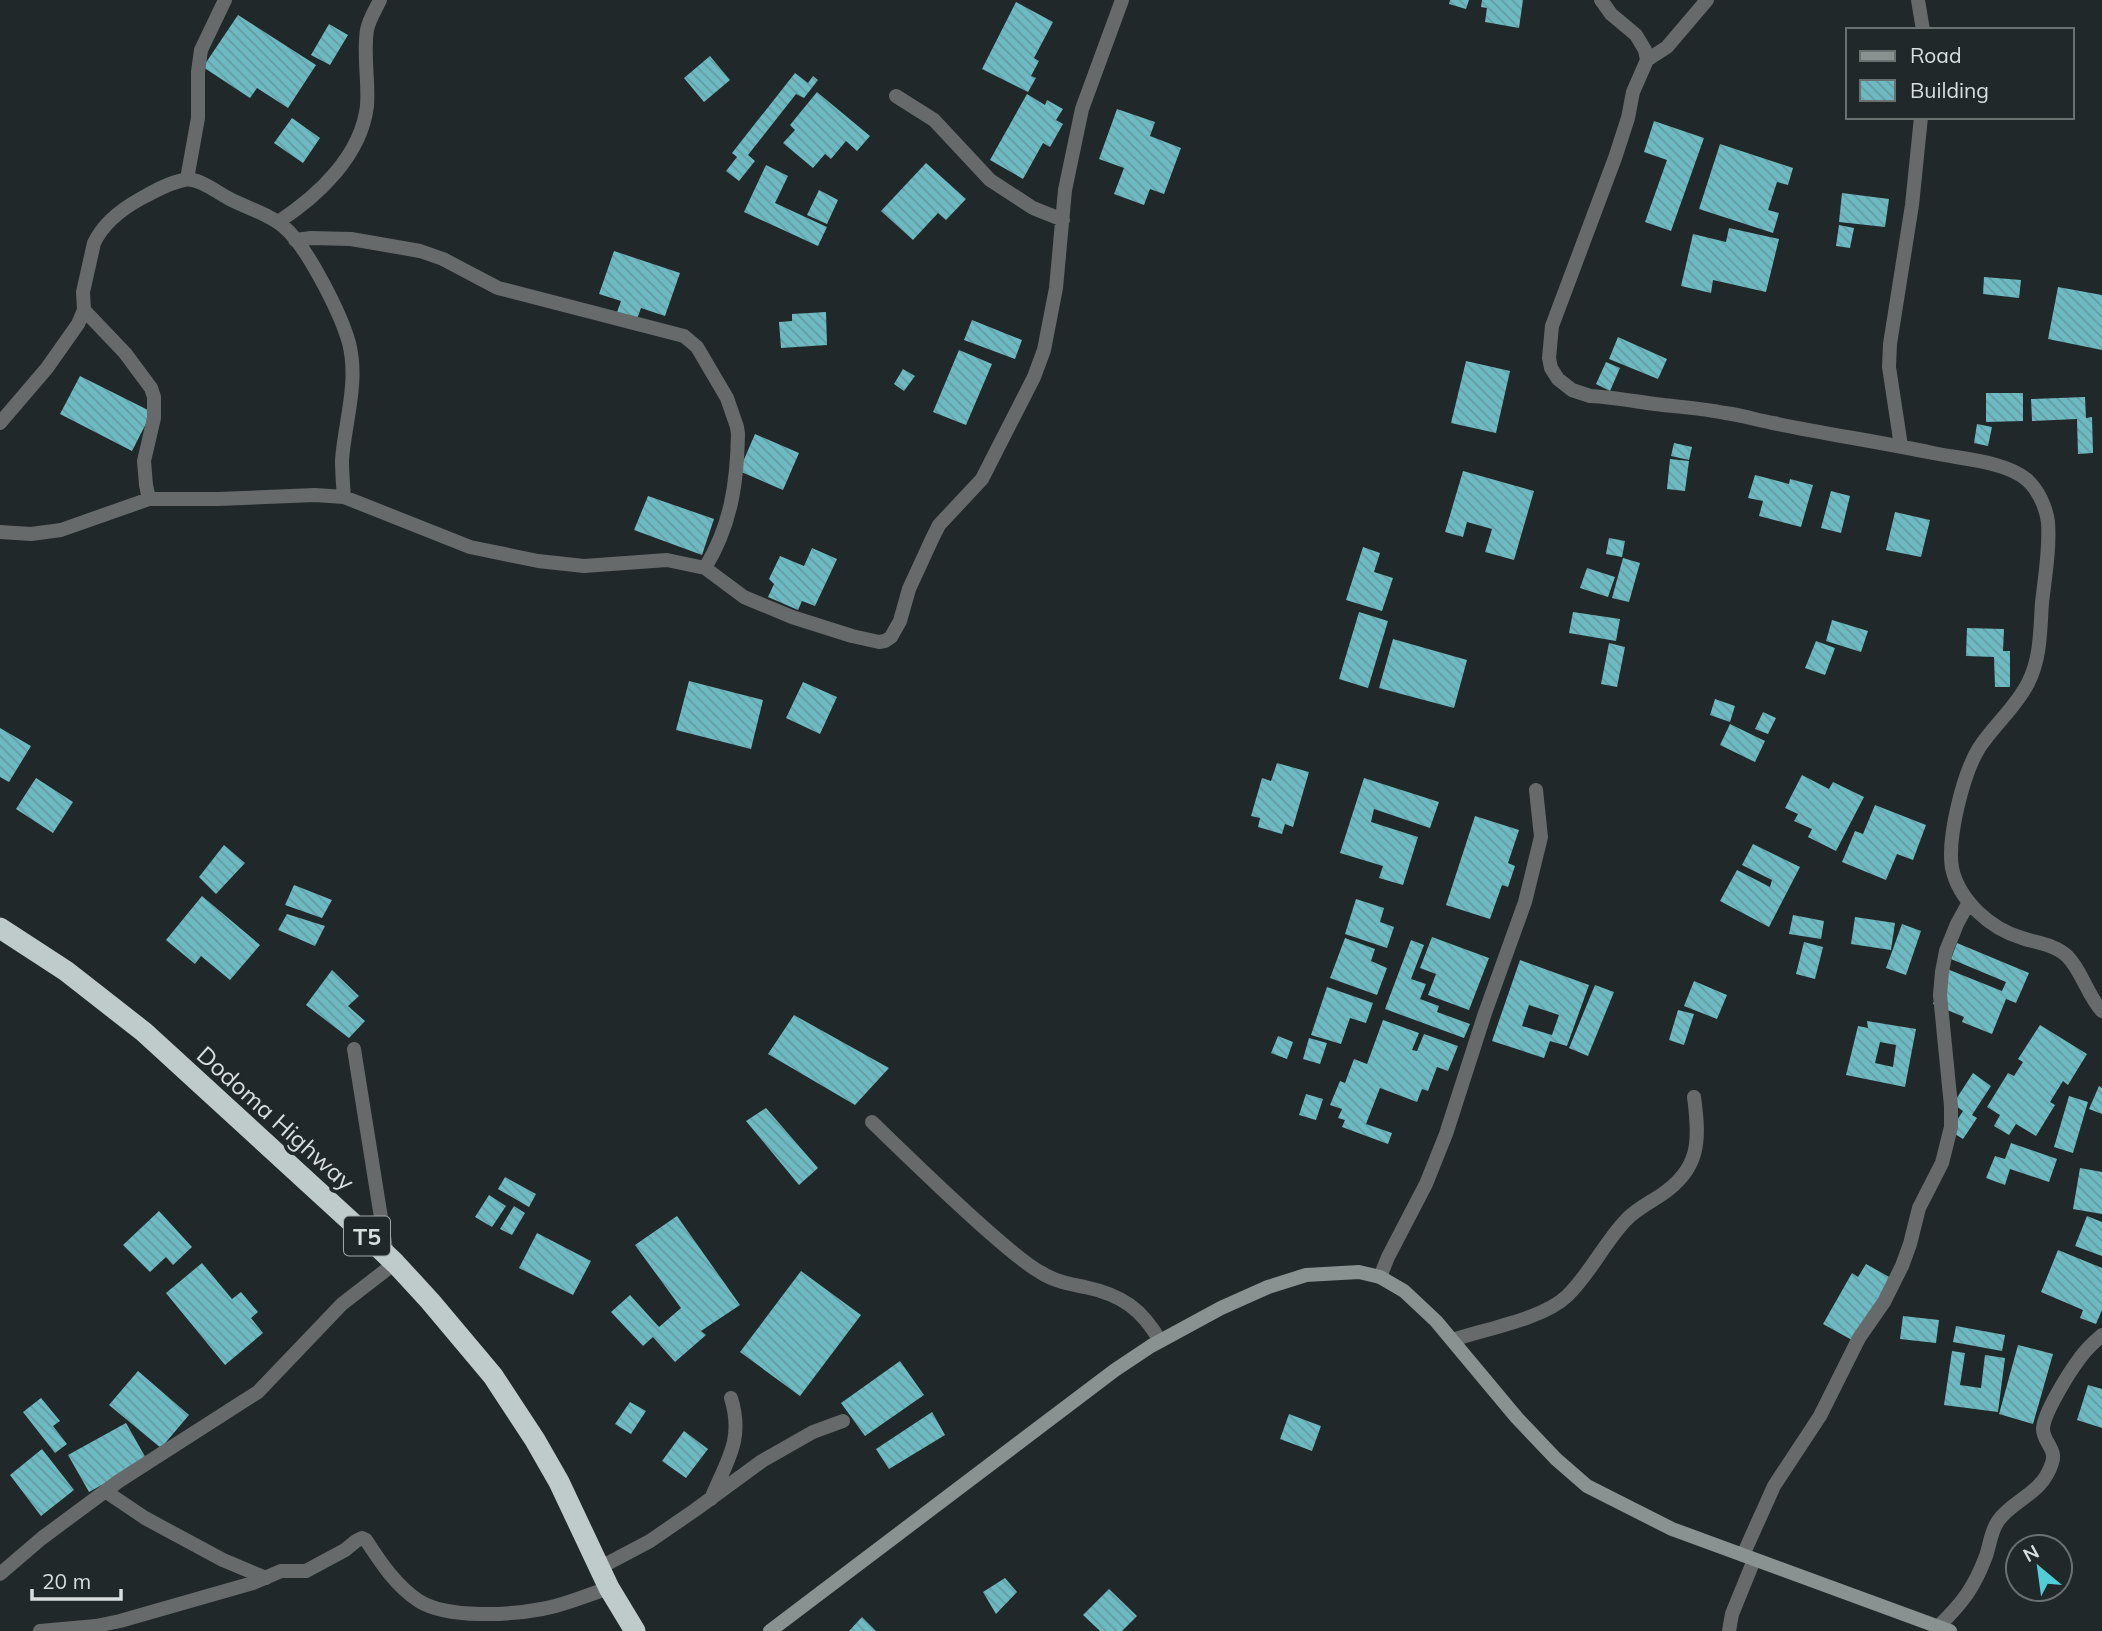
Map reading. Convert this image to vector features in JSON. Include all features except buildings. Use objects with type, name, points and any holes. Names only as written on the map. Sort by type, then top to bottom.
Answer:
[{"type":"highway","name":"Dodoma Highway","points":[[0,928],[66,971],[144,1032],[391,1259],[430,1301],[493,1376],[535,1440],[559,1482],[609,1588],[635,1631]]},
{"type":"street","points":[[187,179],[198,118],[201,50],[225,0]]},
{"type":"street","points":[[278,222],[304,204],[342,166],[359,133],[367,104],[367,30],[380,0]]},
{"type":"street","points":[[0,532],[31,534],[61,530],[149,499],[315,495],[344,497],[470,547],[538,561],[584,566],[667,559],[705,568],[744,597],[792,617],[852,636],[879,642],[888,639],[900,621],[909,589],[939,526],[982,479],[1034,377],[1044,350],[1056,288],[1065,190],[1082,109],[1122,0]]},
{"type":"street","points":[[1601,0],[1611,14],[1636,35],[1645,50],[1647,60]]},
{"type":"street","points":[[1707,0],[1667,47],[1647,60],[1633,92],[1615,158],[1552,326],[1549,358],[1551,368],[1558,379],[1572,390],[1590,396],[1724,412],[1901,446],[1979,461],[2012,471],[2027,480],[2043,504],[2048,521],[2047,565],[2038,656],[2029,682],[1980,748],[1968,770],[1956,816],[1951,848],[1952,868],[1959,887],[1969,902],[1991,923],[2020,938],[2043,943],[2068,956],[2093,1001],[2102,1011]]},
{"type":"street","points":[[1918,0],[1923,28]]},
{"type":"street","points":[[896,96],[934,120],[990,180],[1033,208],[1063,220]]},
{"type":"street","points":[[1901,446],[1889,368],[1890,344],[1912,205],[1921,119]]},
{"type":"street","points":[[0,423],[69,338],[85,310],[83,292],[97,236],[117,215],[136,202],[154,191],[187,179],[207,186],[278,222],[287,229],[324,285],[348,341],[352,374],[342,460],[344,497]]},
{"type":"street","points":[[295,240],[351,239],[420,251],[443,259],[498,288],[689,338],[727,398],[738,434],[733,499],[726,526],[705,568]]},
{"type":"street","points":[[85,310],[125,353],[154,397],[154,418],[144,461],[149,499]]},
{"type":"street","points":[[1380,1278],[1396,1240],[1426,1184],[1446,1134],[1525,902],[1541,837],[1536,790]]},
{"type":"street","points":[[1729,1631],[1748,1558],[1774,1486],[1820,1416],[1860,1338],[1884,1302],[1906,1255],[1919,1208],[1942,1163],[1951,1128],[1951,1106],[1940,995],[1942,972],[1946,951],[1956,925],[1969,902]]},
{"type":"street","points":[[0,1574],[42,1538],[105,1491],[258,1392],[342,1304],[391,1259],[354,1049]]},
{"type":"street","points":[[1453,1340],[1539,1313],[1570,1293],[1628,1217],[1671,1188],[1692,1164],[1698,1125],[1694,1097]]},
{"type":"street","points":[[873,1122],[951,1198],[1039,1272],[1067,1284],[1104,1292],[1128,1302],[1147,1321],[1160,1341]]},
{"type":"street","points":[[771,1631],[1115,1370],[1160,1341],[1221,1308],[1268,1287],[1306,1275],[1359,1272],[1380,1278],[1404,1291],[1436,1321],[1517,1418],[1556,1459],[1587,1486],[1672,1529],[1945,1628],[1979,1576],[1997,1522],[2005,1512],[2037,1488],[2049,1470],[2053,1462],[2053,1451],[2043,1432],[2044,1422],[2055,1397],[2080,1357],[2102,1335]]},
{"type":"street","points":[[710,1499],[736,1441],[737,1417],[732,1398]]},
{"type":"street","points":[[600,1568],[650,1541],[762,1461],[813,1432],[843,1421]]},
{"type":"street","points":[[105,1491],[145,1518],[223,1560],[266,1578]]},
{"type":"street","points":[[40,1631],[120,1621],[258,1582],[281,1571],[306,1571],[362,1538],[386,1570],[421,1602],[457,1613],[503,1614],[542,1609],[609,1588]]}]
